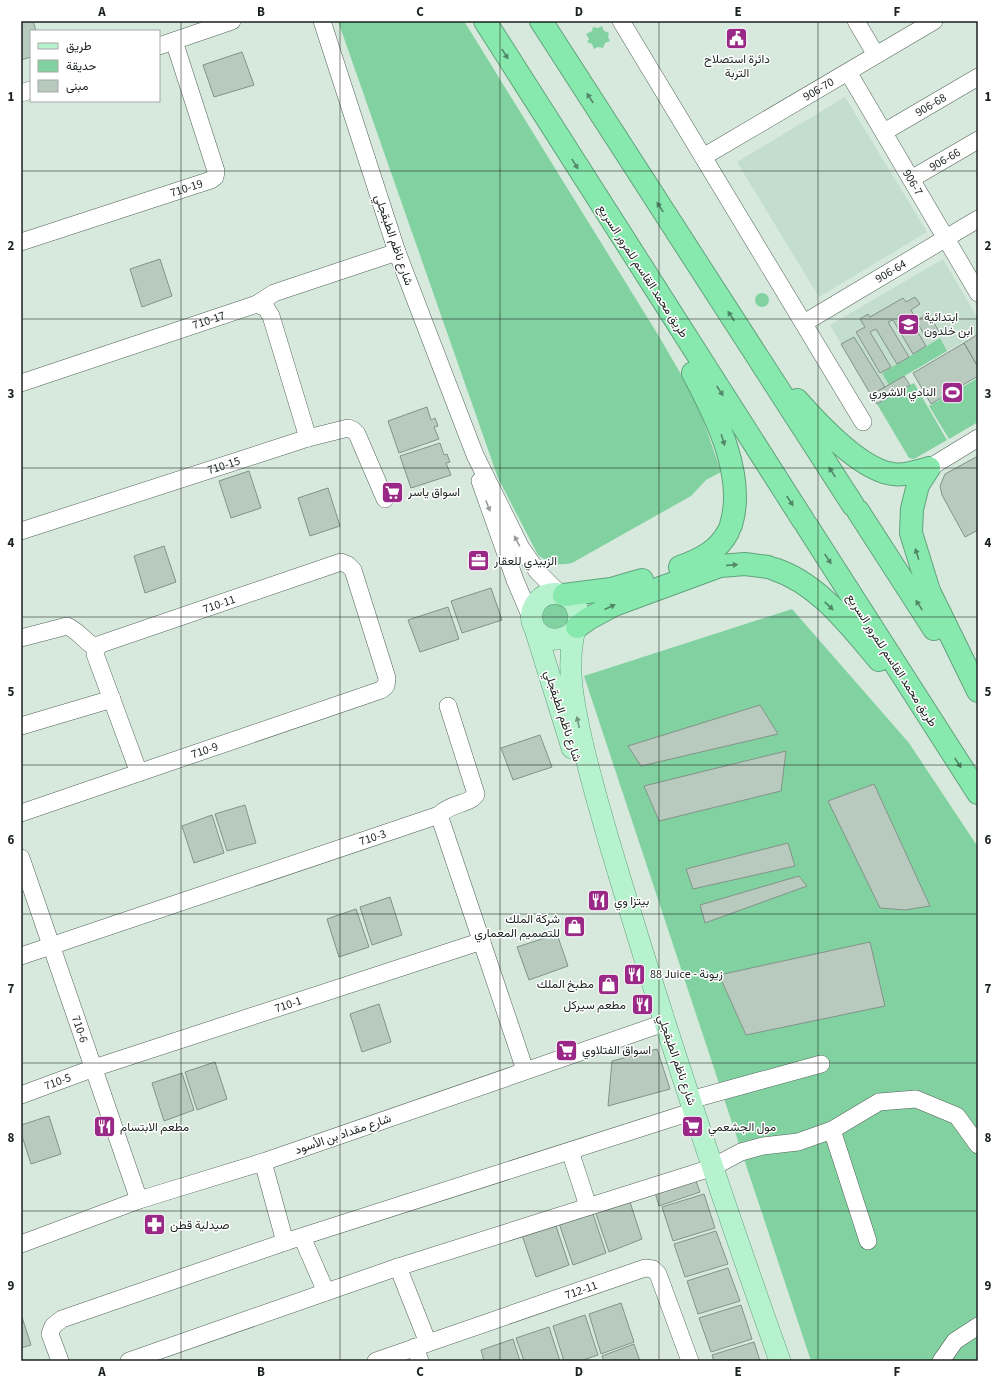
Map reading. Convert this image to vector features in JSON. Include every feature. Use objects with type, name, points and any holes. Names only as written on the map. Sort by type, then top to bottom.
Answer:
[{"type":"highway","name":"طريق محمد القاسم للمرور السريع","points":[[484,21],[978,793]]},
{"type":"highway","points":[[540,21],[978,697]]},
{"type":"highway","points":[[562,594],[595,592],[626,586],[696,561],[716,548],[730,528],[736,511],[736,497],[730,461],[716,418],[625,242]]},
{"type":"highway","points":[[744,336],[811,416],[866,464],[894,475],[910,474],[929,468]]},
{"type":"highway","points":[[929,468],[918,485],[912,508],[911,533],[929,591],[978,692]]},
{"type":"highway","points":[[575,629],[588,619],[614,605],[720,566],[745,564],[771,568],[803,583],[842,618],[860,637],[944,740]]},
{"type":"main road","points":[[550,594],[562,594],[571,599],[579,612],[575,629],[568,637],[559,640],[550,640],[541,636],[533,624],[532,611],[539,600],[550,594]]},
{"type":"main road","name":"شارع ناظم الطبقجلي","points":[[533,624],[568,739],[581,771],[597,801]]},
{"type":"main road","name":"شارع ناظم الطبقجلي","points":[[575,629],[570,662],[572,693],[597,801],[664,1023],[712,1168],[780,1361]]},
{"type":"street","points":[[167,43],[200,26],[232,21]]},
{"type":"street","name":"شارع ناظم الطبقجلي","points":[[322,21],[397,252],[475,455]]},
{"type":"street","points":[[620,21],[804,323],[862,422]]},
{"type":"street","points":[[856,21],[876,55]]},
{"type":"street","name":"906-70","points":[[703,157],[876,55],[916,26],[934,21]]},
{"type":"street","name":"710-19","points":[[21,242],[211,180],[215,177],[216,171],[167,43]]},
{"type":"street","name":"906-7","points":[[848,72],[978,293]]},
{"type":"street","name":"906-68","points":[[884,132],[978,77]]},
{"type":"street","name":"906-66","points":[[912,179],[978,140]]},
{"type":"street","name":"906-64","points":[[804,323],[978,219]]},
{"type":"street","name":"710-17","points":[[21,383],[257,304],[274,293],[397,252]]},
{"type":"street","points":[[257,304],[266,308],[271,316],[308,438]]},
{"type":"street","name":"710-15","points":[[21,531],[308,438],[343,429],[353,430],[385,499]]},
{"type":"street","points":[[929,468],[978,438]]},
{"type":"street","points":[[475,455],[521,548],[538,572],[562,594]]},
{"type":"street","points":[[475,455],[486,501],[522,600],[533,624]]},
{"type":"street","name":"710-11","points":[[96,648],[101,644],[341,562],[354,570],[387,678],[386,686]]},
{"type":"street","points":[[21,638],[67,626],[86,643],[96,648],[95,654],[139,773]]},
{"type":"street","name":"710-9","points":[[21,813],[381,690],[386,686]]},
{"type":"street","points":[[21,726],[112,699]]},
{"type":"street","name":"710-3","points":[[21,956],[439,815],[448,807],[471,800],[476,794],[448,706]]},
{"type":"street","points":[[439,815],[525,1070]]},
{"type":"street","name":"710-6","points":[[21,858],[139,1200]]},
{"type":"street","name":"710-1","points":[[94,1068],[482,941]]},
{"type":"street","name":"شارع مقداد بن الأسود","points":[[21,1244],[139,1200],[263,1162],[664,1023]]},
{"type":"street","points":[[60,1361],[50,1334],[53,1326],[62,1319],[285,1242],[570,1151],[692,1106],[821,1064]]},
{"type":"street","name":"710-5","points":[[21,1095],[94,1068]]},
{"type":"street","points":[[129,1361],[398,1267],[712,1168],[740,1152],[763,1146],[798,1142],[832,1130],[879,1102],[916,1099],[957,1116],[978,1145]]},
{"type":"street","points":[[832,1130],[868,1241]]},
{"type":"street","points":[[570,1151],[588,1206]]},
{"type":"street","points":[[263,1162],[285,1242]]},
{"type":"street","points":[[302,1237],[326,1292]]},
{"type":"street","points":[[398,1267],[421,1350]]},
{"type":"street","name":"712-11","points":[[376,1361],[421,1350],[645,1268],[653,1269],[658,1274],[690,1361]]},
{"type":"street","points":[[941,1361],[955,1341],[978,1326]]},
{"type":"shaded area","points":[[845,97],[927,232],[819,297],[737,162]]},
{"type":"shaded area","points":[[943,259],[978,319],[978,333],[871,395],[830,325]]},
{"type":"green space","points":[[338,21],[464,21],[660,338],[697,402],[721,472],[706,480],[691,496],[572,563],[554,564],[538,555],[498,478]]},
{"type":"green space","points":[[602,26],[604,31],[609,33],[608,37],[610,41],[605,43],[603,48],[598,47],[594,49],[592,44],[587,42],[589,39],[586,34],[592,31],[593,27],[598,28]]},
{"type":"green space","points":[[759,293],[765,293],[769,297],[769,303],[765,307],[759,307],[755,303],[755,297]]},
{"type":"green space","points":[[940,338],[947,351],[889,385],[882,373]]},
{"type":"green space","points":[[978,378],[978,422],[949,439],[929,406]]},
{"type":"green space","points":[[914,383],[947,440],[914,459],[909,458],[877,404]]},
{"type":"green space","points":[[555,603],[564,607],[568,616],[564,625],[555,629],[546,625],[542,616],[546,607]]},
{"type":"green space","points":[[792,609],[909,743],[978,847],[978,1361],[811,1361],[584,676]]},
{"type":"building","points":[[21,21],[33,21],[36,30],[30,30],[30,57],[21,60]]},
{"type":"building","points":[[242,52],[254,85],[214,97],[203,65]]},
{"type":"building","points":[[160,259],[172,296],[142,307],[130,269]]},
{"type":"building","points":[[915,297],[920,304],[911,310],[917,320],[928,314],[939,331],[926,338],[917,322],[913,324],[926,346],[913,354],[893,320],[888,322],[909,357],[897,364],[876,329],[870,332],[891,367],[880,373],[856,332],[865,327],[860,319],[868,314],[870,317],[903,298],[906,302]]},
{"type":"building","points":[[978,334],[978,367],[964,343]]},
{"type":"building","points":[[854,337],[885,387],[871,395],[841,344]]},
{"type":"building","points":[[964,343],[978,367],[978,376],[931,404],[913,373]]},
{"type":"building","points":[[904,376],[910,385],[877,404],[871,395]]},
{"type":"building","points":[[427,407],[431,420],[435,418],[438,426],[434,427],[439,439],[399,453],[388,421]]},
{"type":"building","points":[[440,443],[444,455],[447,454],[450,462],[446,463],[451,475],[411,488],[400,456]]},
{"type":"building","points":[[978,456],[978,530],[965,537],[942,495],[940,486],[945,474]]},
{"type":"building","points":[[249,471],[261,508],[231,518],[219,481]]},
{"type":"building","points":[[328,488],[340,526],[310,536],[298,498]]},
{"type":"building","points":[[164,546],[176,582],[145,593],[134,556]]},
{"type":"building","points":[[491,588],[502,620],[462,633],[451,601]]},
{"type":"building","points":[[448,607],[459,639],[420,652],[408,620]]},
{"type":"building","points":[[760,705],[778,734],[641,766],[628,746]]},
{"type":"building","points":[[540,735],[552,767],[513,780],[501,748]]},
{"type":"building","points":[[786,751],[781,791],[659,821],[644,786]]},
{"type":"building","points":[[874,784],[930,906],[905,910],[880,908],[828,801]]},
{"type":"building","points":[[245,805],[256,843],[227,851],[215,814]]},
{"type":"building","points":[[212,815],[224,853],[194,863],[182,826]]},
{"type":"building","points":[[788,843],[795,866],[693,889],[686,869]]},
{"type":"building","points":[[799,876],[807,886],[705,923],[700,905]]},
{"type":"building","points":[[390,897],[402,935],[372,945],[360,907]]},
{"type":"building","points":[[356,909],[369,947],[339,957],[327,919]]},
{"type":"building","points":[[557,934],[568,966],[529,980],[517,947]]},
{"type":"building","points":[[870,942],[885,1006],[746,1035],[719,975]]},
{"type":"building","points":[[379,1004],[391,1042],[362,1052],[350,1014]]},
{"type":"building","points":[[657,1049],[670,1089],[608,1106],[612,1061]]},
{"type":"building","points":[[215,1062],[227,1099],[197,1110],[185,1072]]},
{"type":"building","points":[[182,1073],[194,1110],[164,1121],[152,1083]]},
{"type":"building","points":[[49,1116],[61,1154],[31,1164],[21,1133],[21,1125]]},
{"type":"building","points":[[694,1176],[700,1192],[659,1206],[654,1189]]},
{"type":"building","points":[[704,1194],[715,1228],[673,1241],[662,1207]]},
{"type":"building","points":[[629,1199],[642,1239],[609,1252],[595,1211]]},
{"type":"building","points":[[592,1211],[606,1253],[573,1265],[559,1223]]},
{"type":"building","points":[[555,1223],[569,1265],[536,1277],[522,1235]]},
{"type":"building","points":[[716,1231],[728,1264],[685,1277],[674,1244]]},
{"type":"building","points":[[728,1268],[740,1301],[698,1314],[687,1281]]},
{"type":"building","points":[[621,1303],[634,1342],[601,1354],[589,1314]]},
{"type":"building","points":[[741,1305],[752,1339],[711,1352],[699,1318]]},
{"type":"building","points":[[21,1314],[31,1345],[21,1348]]},
{"type":"building","points":[[585,1315],[598,1355],[580,1361],[564,1361],[553,1326]]},
{"type":"building","points":[[549,1327],[560,1361],[524,1361],[516,1338]]},
{"type":"building","points":[[513,1339],[520,1361],[484,1361],[481,1350]]},
{"type":"building","points":[[754,1342],[760,1361],[714,1361],[712,1355]]},
{"type":"building","points":[[634,1344],[640,1361],[604,1361],[602,1356]]},
{"type":"place","name":"دائرة استصلاح التربة","points":[[737,38]]},
{"type":"place","name":"ابتدائية ابن خلدون","points":[[908,324]]},
{"type":"place","name":"النادي الاشوري","points":[[952,392]]},
{"type":"place","name":"اسواق ياسر","points":[[392,492]]},
{"type":"place","name":"الزبيدي للعقار","points":[[479,561]]},
{"type":"place","name":"بيتزا وي","points":[[598,901]]},
{"type":"place","name":"شركة الملك للتصميم المعماري","points":[[575,926]]},
{"type":"place","name":"88 Juice - زيونة","points":[[635,974]]},
{"type":"place","name":"مطبخ الملك","points":[[609,984]]},
{"type":"place","name":"مطعم سيركل","points":[[642,1005]]},
{"type":"place","name":"اسواق الفتلاوي","points":[[567,1050]]},
{"type":"place","name":"مطعم الابتسام","points":[[105,1127]]},
{"type":"place","name":"مول الجشعمي","points":[[692,1127]]},
{"type":"place","name":"صيدلية قطن","points":[[154,1225]]}]
